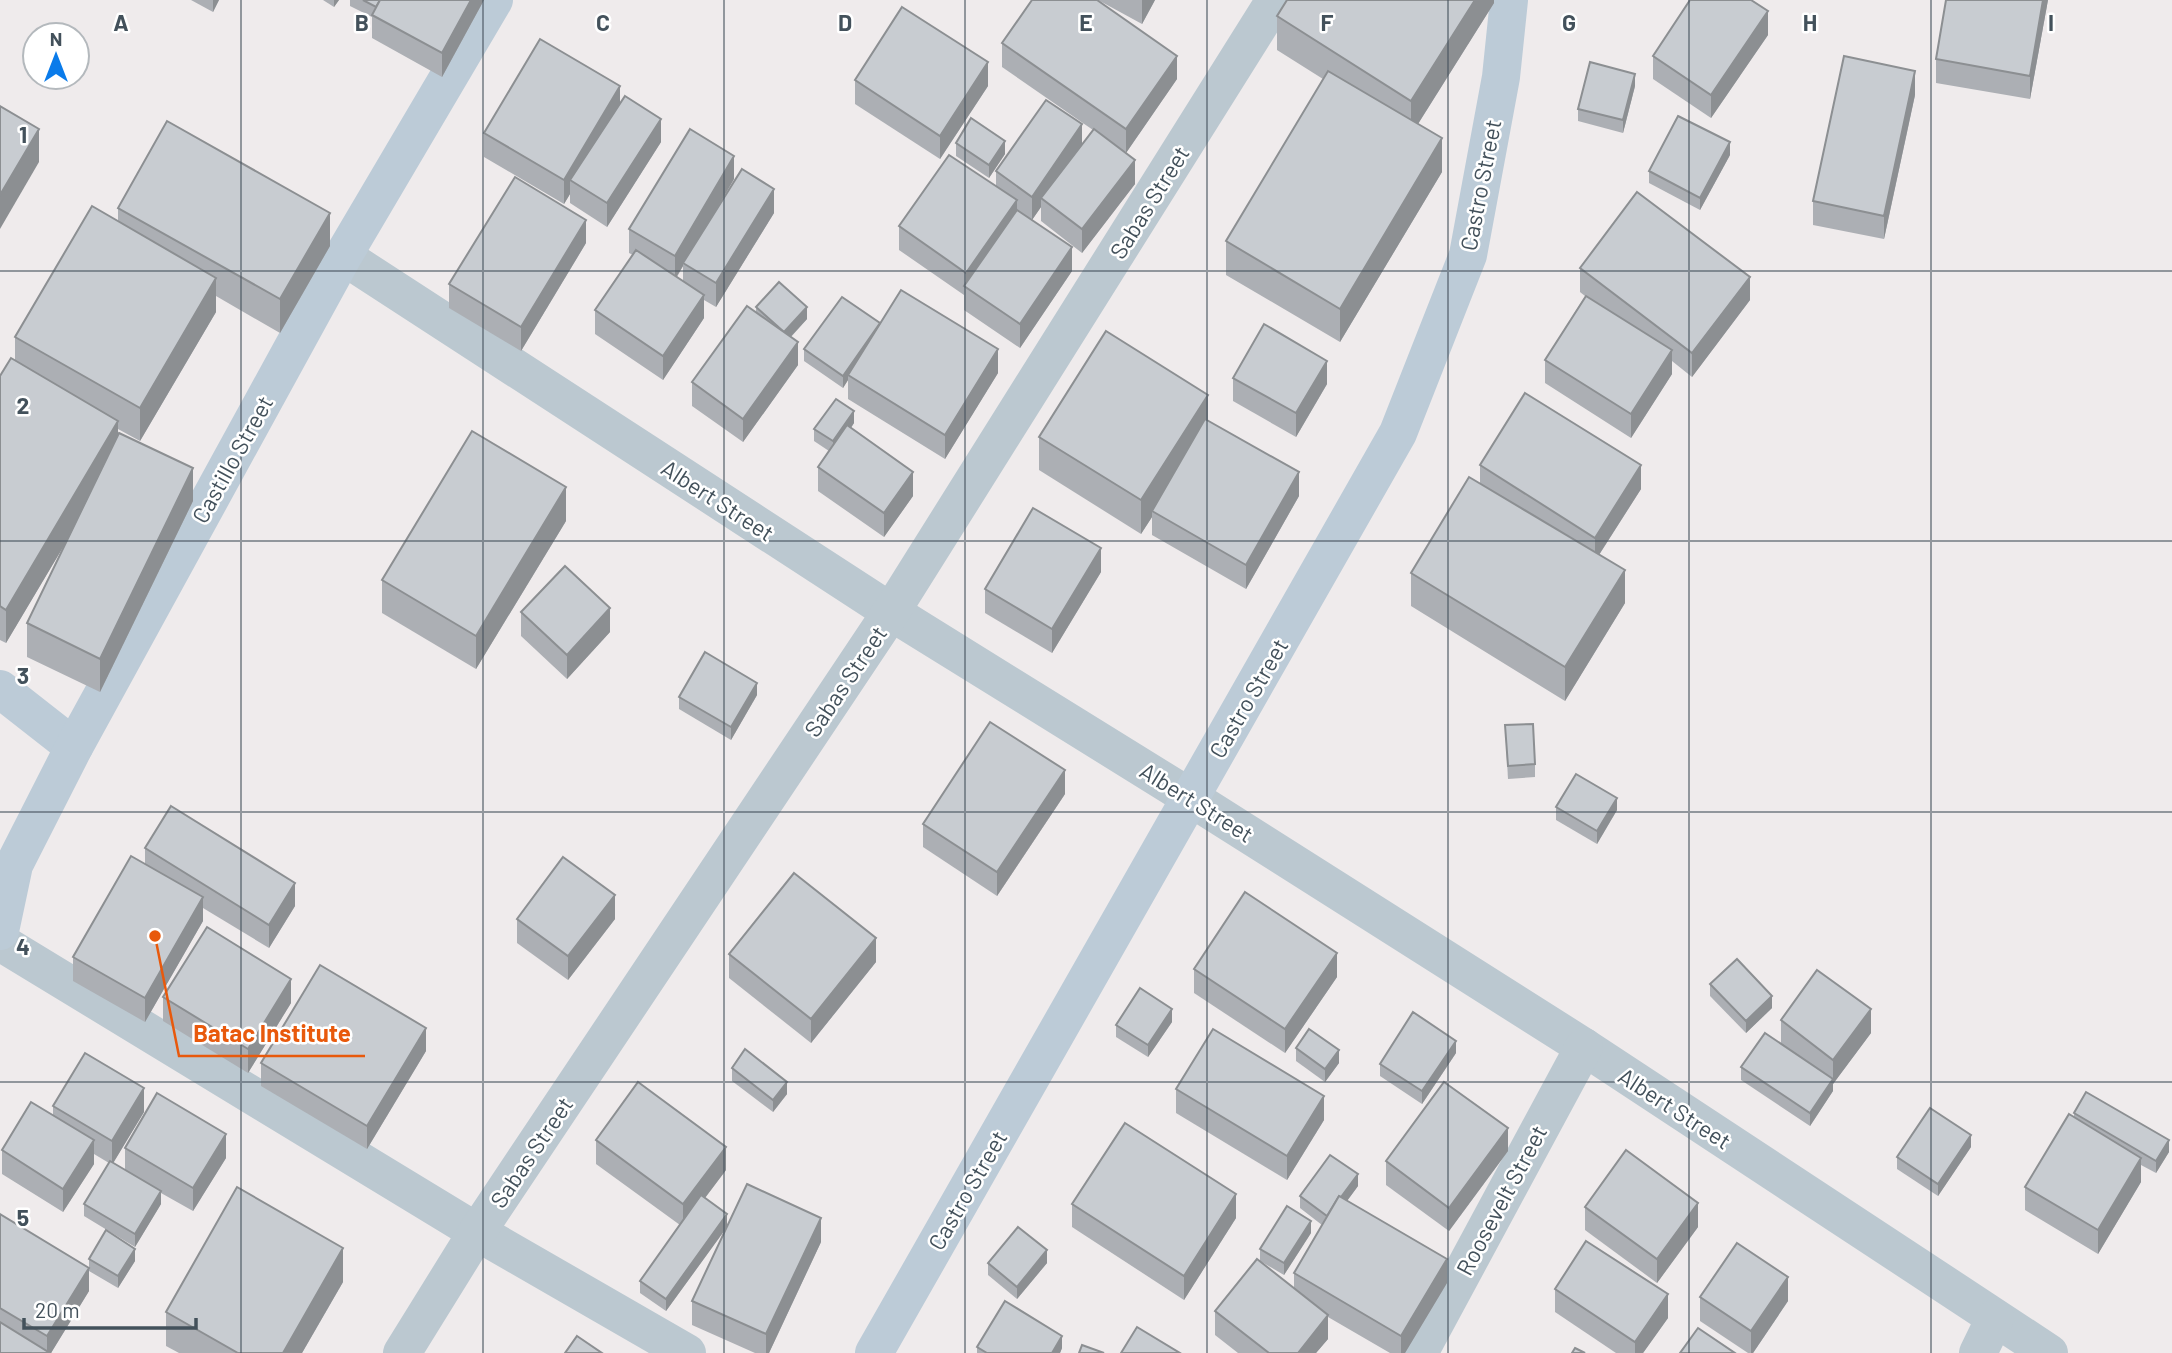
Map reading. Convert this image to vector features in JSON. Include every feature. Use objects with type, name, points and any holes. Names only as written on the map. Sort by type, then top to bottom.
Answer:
[{"type":"main road","name":"Castillo Street","points":[[0,931],[14,865],[74,747],[343,256],[494,0]]},
{"type":"main road","name":"Castro Street","points":[[874,1353],[1403,420],[1468,255],[1501,78],[1509,0]]},
{"type":"main road","points":[[0,688],[74,747]]},
{"type":"street","name":"Sabas Street","points":[[402,1353],[477,1232],[891,612],[1275,0]]},
{"type":"street","name":"Albert Street","points":[[343,256],[891,612],[1584,1047],[2049,1353]]},
{"type":"street","points":[[0,942],[477,1232],[687,1353]]},
{"type":"street","name":"Roosevelt Street","points":[[1419,1353],[1584,1047]]},
{"type":"street","points":[[1978,1353],[1995,1318]]},
{"type":"building","points":[[363,0],[380,0],[376,7]]},
{"type":"building","points":[[380,0],[471,0],[442,53],[372,15]]},
{"type":"building","points":[[1032,0],[1097,0],[1177,56],[1126,129],[1002,43]]},
{"type":"building","points":[[1287,0],[1475,0],[1411,101],[1277,16]]},
{"type":"building","points":[[1690,0],[1751,0],[1768,11],[1711,95],[1653,56]]},
{"type":"building","points":[[1946,0],[2043,0],[2030,76],[1936,59]]},
{"type":"building","points":[[902,7],[988,62],[940,136],[855,80]]},
{"type":"building","points":[[540,39],[620,86],[564,180],[484,133]]},
{"type":"building","points":[[1844,56],[1915,71],[1884,216],[1813,201]]},
{"type":"building","points":[[1590,62],[1635,74],[1623,120],[1578,109]]},
{"type":"building","points":[[1328,71],[1442,138],[1340,309],[1226,241]]},
{"type":"building","points":[[625,96],[661,119],[607,203],[570,180]]},
{"type":"building","points":[[1046,100],[1082,124],[1032,197],[996,171]]},
{"type":"building","points":[[0,106],[39,129],[0,195]]},
{"type":"building","points":[[1678,116],[1730,142],[1700,198],[1649,171]]},
{"type":"building","points":[[971,118],[1005,141],[989,165],[956,143]]},
{"type":"building","points":[[167,121],[330,213],[280,299],[118,208]]},
{"type":"building","points":[[690,129],[734,156],[675,256],[629,229]]},
{"type":"building","points":[[1094,129],[1135,160],[1082,229],[1041,198]]},
{"type":"building","points":[[949,155],[1017,200],[966,273],[899,226]]},
{"type":"building","points":[[742,169],[774,189],[716,283],[683,263]]},
{"type":"building","points":[[515,177],[586,220],[521,327],[449,284]]},
{"type":"building","points":[[1637,192],[1750,277],[1692,353],[1580,268]]},
{"type":"building","points":[[92,206],[216,278],[140,408],[15,337]]},
{"type":"building","points":[[1017,210],[1072,247],[1020,324],[964,286]]},
{"type":"building","points":[[636,250],[704,295],[663,356],[595,310]]},
{"type":"building","points":[[779,282],[807,307],[784,332],[756,307]]},
{"type":"building","points":[[901,290],[998,349],[945,435],[848,375]]},
{"type":"building","points":[[1586,296],[1672,350],[1631,414],[1545,360]]},
{"type":"building","points":[[842,297],[880,323],[843,376],[804,349]]},
{"type":"building","points":[[747,306],[798,342],[743,419],[692,382]]},
{"type":"building","points":[[1264,324],[1327,361],[1296,413],[1233,378]]},
{"type":"building","points":[[1106,331],[1208,395],[1141,500],[1039,437]]},
{"type":"building","points":[[11,358],[118,421],[6,610],[0,606],[0,376]]},
{"type":"building","points":[[1525,393],[1641,465],[1595,538],[1480,465]]},
{"type":"building","points":[[836,399],[854,411],[833,441],[814,429]]},
{"type":"building","points":[[1205,419],[1299,472],[1246,565],[1152,511]]},
{"type":"building","points":[[847,425],[913,472],[884,513],[818,467]]},
{"type":"building","points":[[472,431],[566,487],[476,636],[382,580]]},
{"type":"building","points":[[119,433],[193,468],[100,659],[27,623]]},
{"type":"building","points":[[1469,477],[1625,570],[1565,667],[1411,573]]},
{"type":"building","points":[[1033,508],[1101,548],[1052,629],[985,589]]},
{"type":"building","points":[[565,566],[610,608],[567,655],[521,612]]},
{"type":"building","points":[[705,652],[757,683],[731,727],[679,697]]},
{"type":"building","points":[[990,722],[1065,770],[997,872],[923,824]]},
{"type":"building","points":[[1533,724],[1535,764],[1508,766],[1505,725]]},
{"type":"building","points":[[1576,774],[1617,798],[1597,831],[1556,807]]},
{"type":"building","points":[[171,806],[295,883],[269,925],[145,848]]},
{"type":"building","points":[[131,856],[203,897],[145,998],[73,957]]},
{"type":"building","points":[[563,857],[615,895],[568,956],[517,919]]},
{"type":"building","points":[[794,873],[876,938],[811,1019],[729,954]]},
{"type":"building","points":[[1245,892],[1337,953],[1285,1029],[1194,969]]},
{"type":"building","points":[[207,927],[291,979],[248,1049],[163,997]]},
{"type":"building","points":[[1737,959],[1772,996],[1746,1021],[1710,984]]},
{"type":"building","points":[[320,965],[426,1028],[367,1126],[261,1063]]},
{"type":"building","points":[[1817,970],[1871,1009],[1833,1060],[1781,1020]]},
{"type":"building","points":[[1140,988],[1172,1009],[1148,1045],[1116,1025]]},
{"type":"building","points":[[1413,1012],[1456,1041],[1422,1091],[1380,1064]]},
{"type":"building","points":[[1213,1029],[1324,1096],[1287,1156],[1176,1089]]},
{"type":"building","points":[[1309,1029],[1339,1050],[1325,1069],[1296,1048]]},
{"type":"building","points":[[1765,1033],[1833,1079],[1810,1113],[1741,1067]]},
{"type":"building","points":[[745,1049],[787,1082],[773,1100],[732,1068]]},
{"type":"building","points":[[85,1053],[144,1088],[112,1141],[53,1106]]},
{"type":"building","points":[[638,1082],[726,1147],[683,1204],[596,1140]]},
{"type":"building","points":[[1444,1082],[1508,1128],[1449,1208],[1386,1161]]},
{"type":"building","points":[[2086,1092],[2169,1140],[2156,1161],[2074,1113]]},
{"type":"building","points":[[157,1093],[226,1134],[193,1188],[125,1148]]},
{"type":"building","points":[[31,1102],[94,1140],[63,1189],[2,1150]]},
{"type":"building","points":[[1930,1108],[1971,1135],[1938,1184],[1897,1157]]},
{"type":"building","points":[[2069,1114],[2141,1158],[2098,1230],[2025,1187]]},
{"type":"building","points":[[1125,1123],[1236,1194],[1184,1276],[1072,1204]]},
{"type":"building","points":[[1626,1150],[1698,1203],[1657,1259],[1585,1207]]},
{"type":"building","points":[[1330,1155],[1358,1174],[1341,1197],[1339,1196],[1327,1216],[1300,1196]]},
{"type":"building","points":[[110,1161],[161,1191],[135,1234],[84,1204]]},
{"type":"building","points":[[747,1184],[821,1218],[766,1334],[692,1301]]},
{"type":"building","points":[[237,1187],[343,1248],[283,1353],[238,1353],[166,1312]]},
{"type":"building","points":[[701,1195],[727,1214],[666,1299],[640,1281]]},
{"type":"building","points":[[1339,1196],[1447,1259],[1401,1336],[1294,1273]]},
{"type":"building","points":[[1287,1206],[1311,1221],[1284,1263],[1260,1249]]},
{"type":"building","points":[[0,1214],[89,1268],[47,1336],[0,1308]]},
{"type":"building","points":[[1018,1227],[1047,1250],[1017,1287],[988,1263]]},
{"type":"building","points":[[106,1230],[135,1249],[118,1276],[89,1259]]},
{"type":"building","points":[[1586,1241],[1668,1294],[1635,1342],[1555,1289]]},
{"type":"building","points":[[1737,1243],[1788,1277],[1751,1331],[1700,1297]]},
{"type":"building","points":[[1257,1259],[1328,1315],[1298,1353],[1269,1353],[1215,1311]]},
{"type":"building","points":[[1005,1301],[1062,1336],[1052,1353],[987,1353],[977,1347]]},
{"type":"building","points":[[0,1322],[50,1353],[0,1353]]},
{"type":"building","points":[[1137,1327],[1180,1353],[1121,1353]]},
{"type":"building","points":[[1698,1328],[1735,1353],[1680,1353]]},
{"type":"building","points":[[577,1336],[602,1353],[565,1353]]},
{"type":"building","points":[[1082,1345],[1104,1353],[1079,1353]]},
{"type":"building","points":[[1575,1348],[1585,1353],[1572,1353]]},
{"type":"place","name":"Batac Institute","points":[[155,936]]}]
